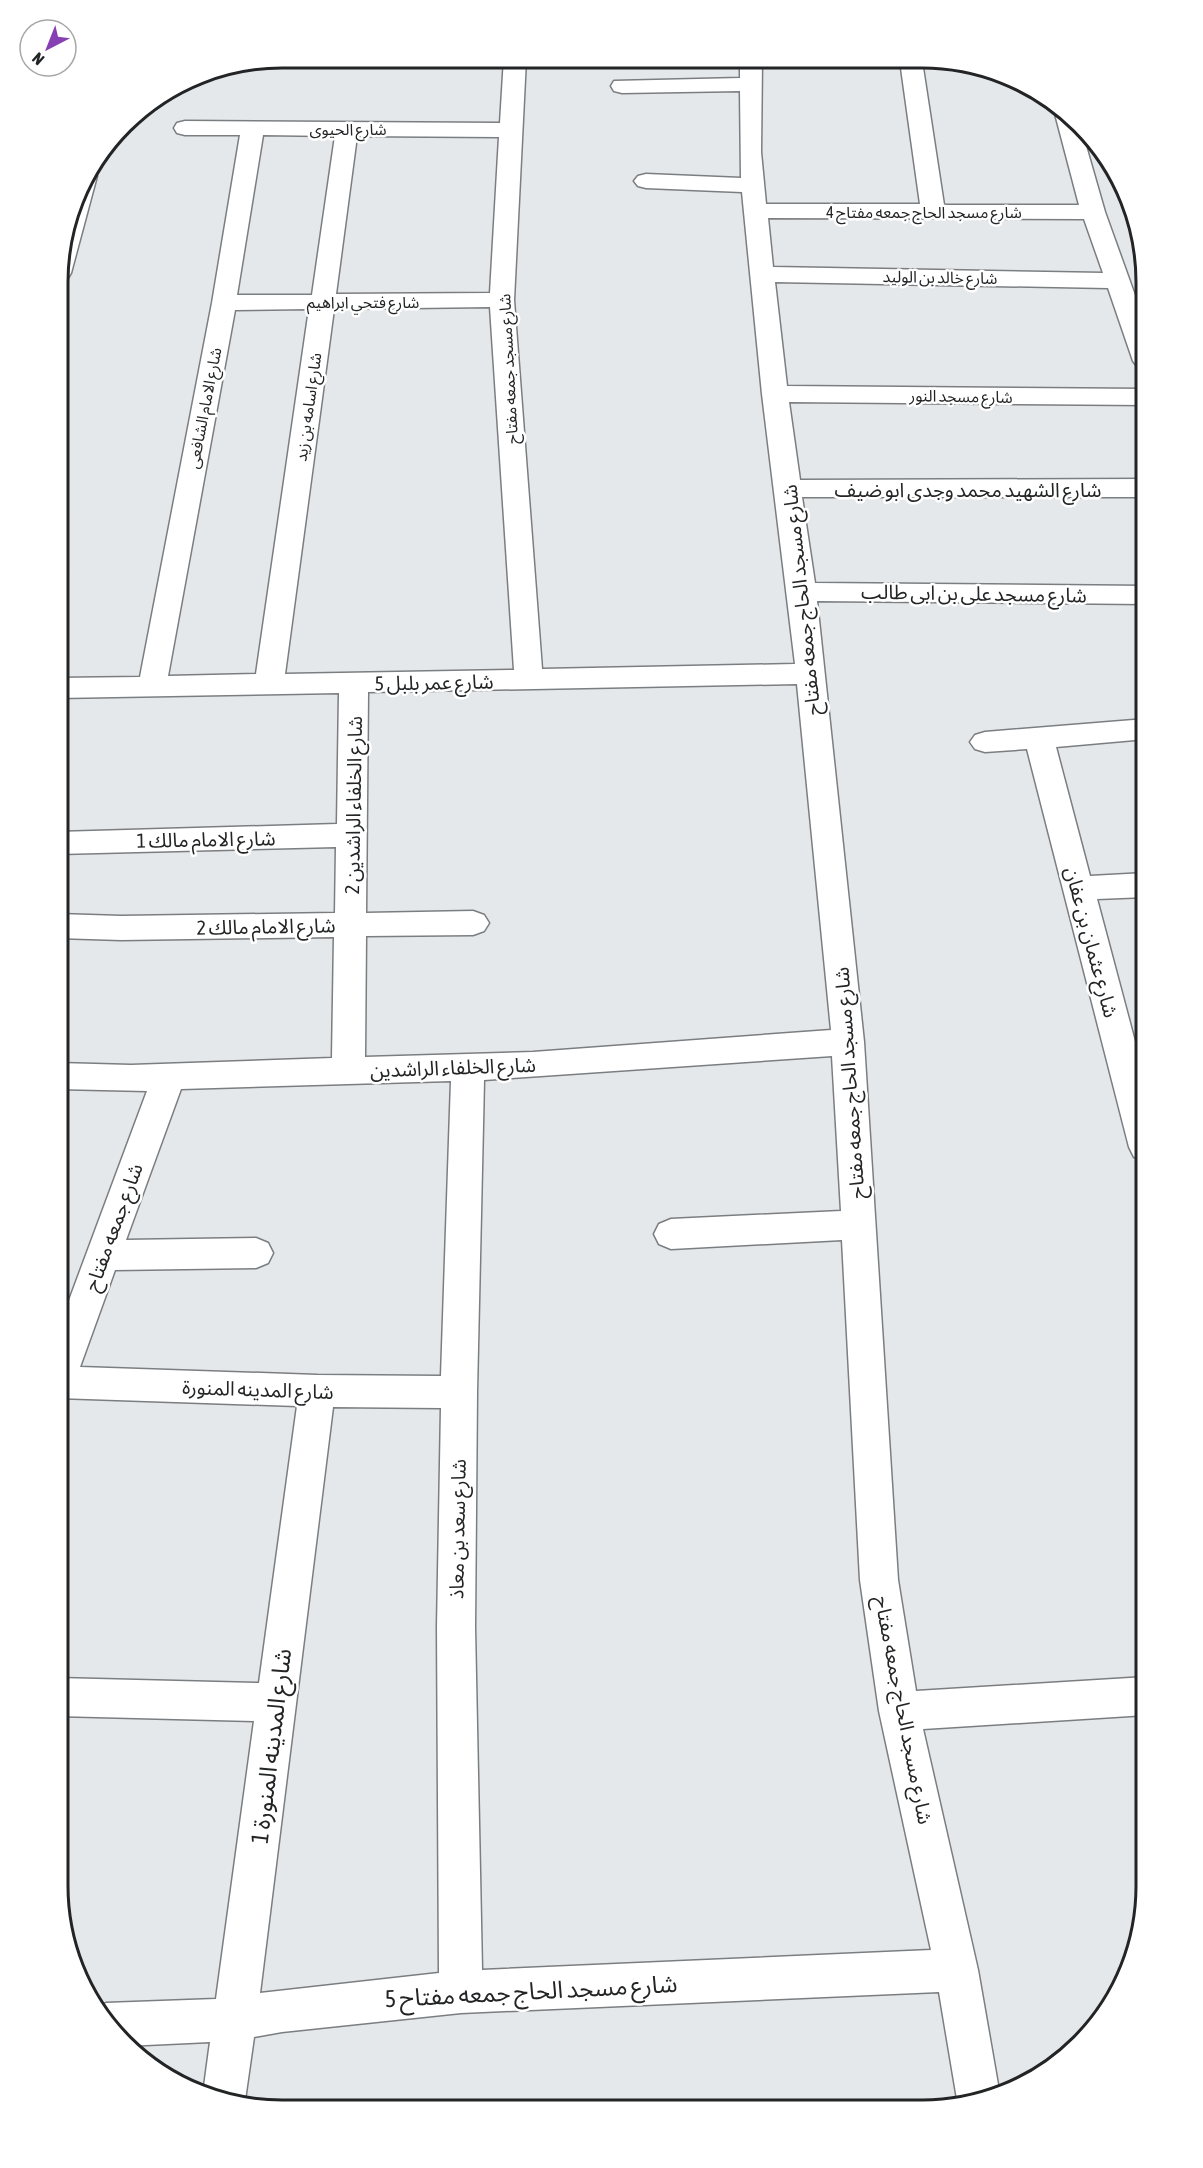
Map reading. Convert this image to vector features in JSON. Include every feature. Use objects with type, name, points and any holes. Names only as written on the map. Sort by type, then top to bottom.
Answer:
[{"type":"street","name":"شارع مسجد جمعه مفتاح","points":[[514,68],[502,300],[529,680]]},
{"type":"street","points":[[912,68],[933,212]]},
{"type":"street","points":[[622,86],[751,72]]},
{"type":"street","name":"شارع مسجد الحاج جمعه مفتاح","points":[[751,72],[750,152],[754,198],[802,592],[848,1042],[879,1580],[899,1711],[957,1970],[977,2093]]},
{"type":"street","points":[[1070,127],[1093,212],[1136,334]]},
{"type":"street","name":"شارع الحيوى","points":[[185,128],[510,130]]},
{"type":"street","name":"شارع الامام الشافعى","points":[[152,687],[224,303],[253,128]]},
{"type":"street","name":"شارع اسامه بن زيد","points":[[269,685],[347,129]]},
{"type":"street","name":"شارع مسجد الحاج جمعه مفتاح 4","points":[[646,181],[754,198],[933,212],[1093,212]]},
{"type":"street","name":"شارع خالد بن الوليد","points":[[762,274],[1117,280]]},
{"type":"street","name":"شارع فتحي ابراهيم","points":[[224,303],[502,300]]},
{"type":"street","name":"شارع مسجد النور","points":[[776,393],[1136,398]]},
{"type":"street","name":"شارع الشهيد محمد وجدى ابو ضيف","points":[[789,489],[1136,488]]},
{"type":"street","name":"شارع مسجد على بن ابى طالب","points":[[802,592],[1136,595]]},
{"type":"street","name":"شارع عمر بلبل 5","points":[[68,688],[810,674]]},
{"type":"street","name":"شارع الخلفاء الراشدين 2","points":[[348,1071],[354,683]]},
{"type":"street","points":[[985,742],[1136,730]]},
{"type":"street","name":"شارع عثمان بن عفان","points":[[1039,738],[1078,888],[1135,1062]]},
{"type":"street","name":"شارع الامام مالك 1","points":[[68,843],[353,835]]},
{"type":"street","points":[[1078,888],[1136,885]]},
{"type":"street","name":"شارع الامام مالك 2","points":[[68,926],[121,928],[473,923]]},
{"type":"street","name":"شارع الخلفاء الراشدين","points":[[68,1076],[169,1077],[533,1065],[848,1042]]},
{"type":"street","name":"شارع سعد بن معاذ","points":[[461,1992],[456,1627],[459,1392],[468,1067]]},
{"type":"street","name":"شارع جمعه مفتاح","points":[[68,1350],[169,1077]]},
{"type":"street","points":[[671,1234],[859,1225]]},
{"type":"street","points":[[103,1255],[256,1253]]},
{"type":"street","name":"شارع المدينه المنورة","points":[[68,1382],[317,1391],[459,1392]]},
{"type":"street","name":"شارع المدينه المنورة 1","points":[[225,2093],[317,1391]]},
{"type":"street","points":[[68,1697],[276,1703]]},
{"type":"street","points":[[899,1711],[1136,1697]]},
{"type":"street","name":"شارع مسجد الحاج جمعه مفتاح 5","points":[[118,2025],[235,2019],[282,2010],[461,1992],[957,1970]]}]
